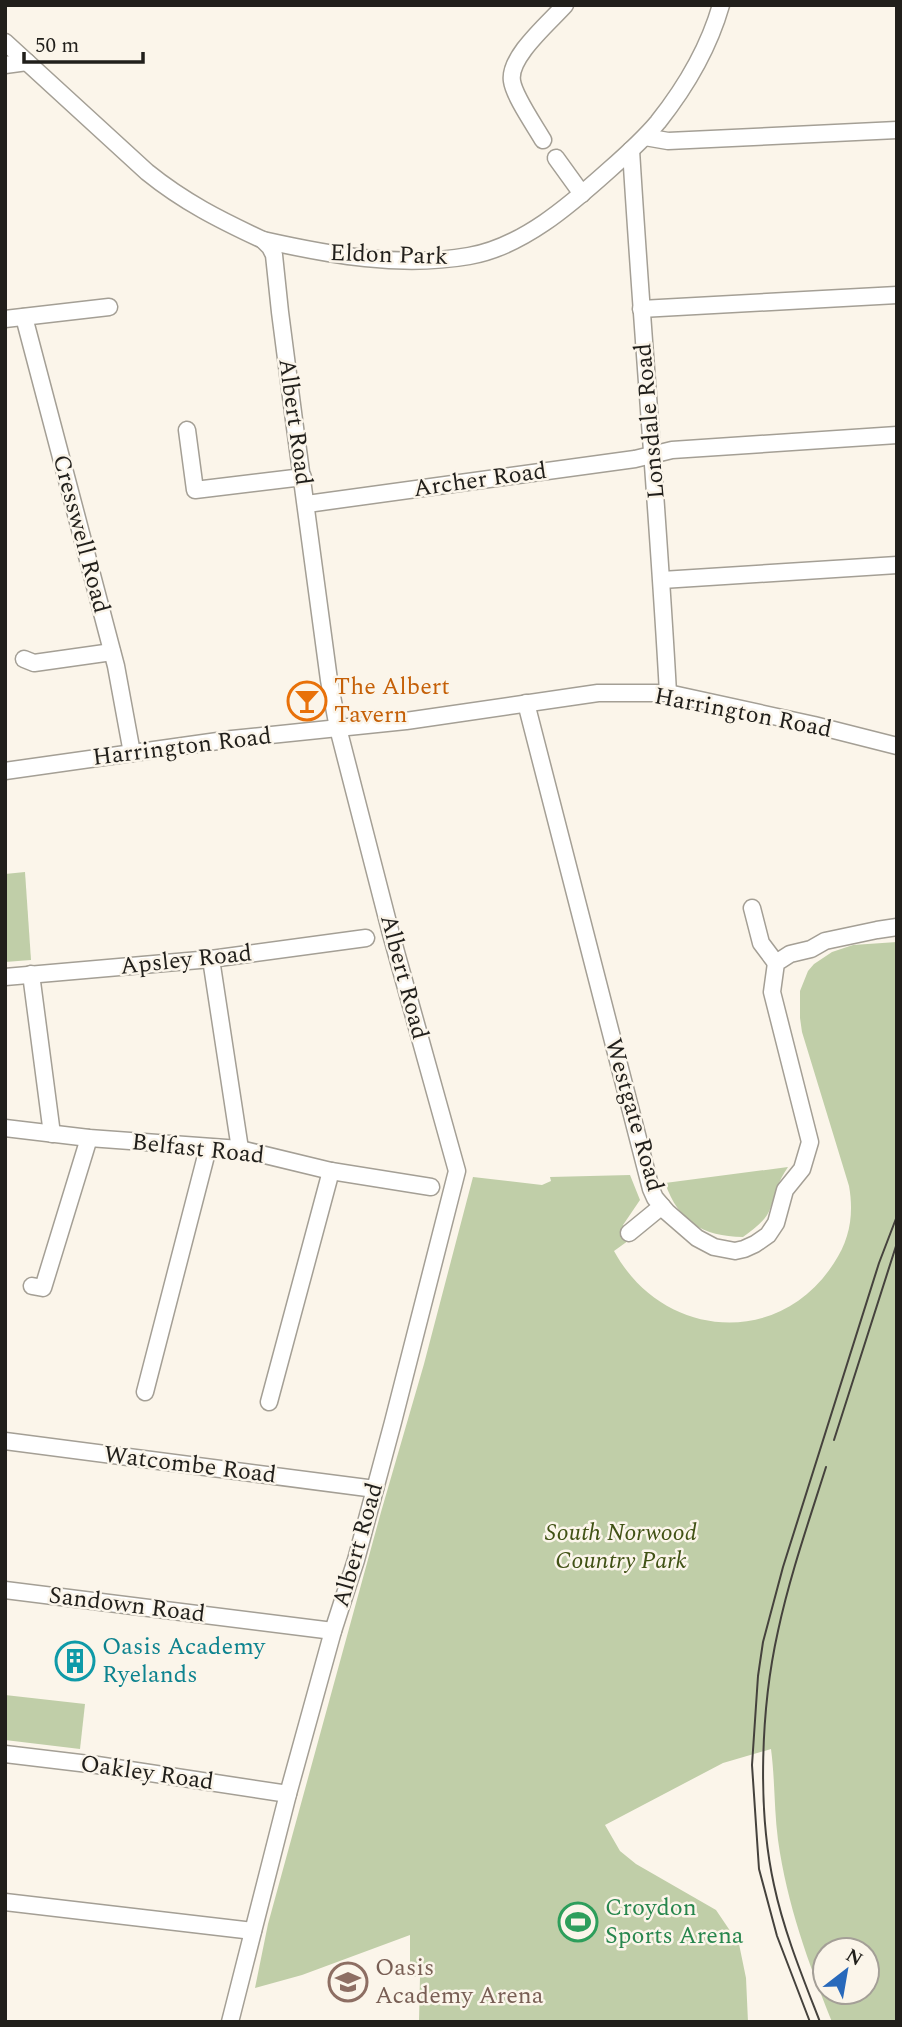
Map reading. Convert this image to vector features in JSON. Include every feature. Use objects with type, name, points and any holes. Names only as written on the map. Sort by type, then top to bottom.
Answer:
[{"type":"street","points":[[543,140],[514,89],[511,76],[517,60],[565,5]]},
{"type":"street","name":"Eldon Park","points":[[263,240],[315,252],[416,260],[470,256],[491,250],[525,233],[582,194],[645,136],[670,105],[694,68],[713,29],[721,5]]},
{"type":"street","points":[[5,42],[165,187],[197,208],[263,240]]},
{"type":"street","points":[[5,65],[27,62]]},
{"type":"street","points":[[645,136],[668,141],[897,130]]},
{"type":"street","name":"Lonsdale Road","points":[[631,150],[668,693]]},
{"type":"street","points":[[556,158],[582,194]]},
{"type":"street","name":"Albert Road","points":[[230,2022],[332,1631],[356,1560],[375,1489],[457,1171],[391,934],[338,728],[329,680],[279,312],[274,255],[263,240]]},
{"type":"street","points":[[641,309],[897,295]]},
{"type":"street","points":[[5,319],[109,307]]},
{"type":"street","name":"Cresswell Road","points":[[24,317],[112,652],[132,753]]},
{"type":"street","points":[[187,430],[195,490],[303,477]]},
{"type":"street","name":"Archer Road","points":[[307,504],[673,450],[897,435]]},
{"type":"street","points":[[662,580],[897,565]]},
{"type":"street","points":[[24,659],[34,663],[112,652]]},
{"type":"street","name":"Harrington Road","points":[[5,771],[232,739],[406,721],[598,693],[668,693],[897,746]]},
{"type":"street","name":"Westgate Road","points":[[526,703],[651,1189],[662,1206],[697,1238],[723,1249],[744,1249],[768,1235],[776,1223],[785,1190],[802,1169],[810,1142],[772,992],[776,962]]},
{"type":"street","points":[[752,908],[761,943],[776,962],[825,941],[897,928]]},
{"type":"street","name":"Apsley Road","points":[[5,977],[211,959],[366,938]]},
{"type":"street","points":[[211,959],[240,1149]]},
{"type":"street","points":[[31,974],[52,1134]]},
{"type":"street","name":"Belfast Road","points":[[5,1128],[89,1138],[240,1149],[331,1171],[431,1187]]},
{"type":"street","points":[[32,1286],[43,1288],[89,1138]]},
{"type":"street","points":[[145,1392],[208,1148]]},
{"type":"street","points":[[269,1402],[331,1171]]},
{"type":"street","points":[[629,1233],[662,1206]]},
{"type":"street","name":"Watcombe Road","points":[[5,1441],[375,1489]]},
{"type":"street","name":"Sandown Road","points":[[5,1590],[332,1631]]},
{"type":"street","name":"Oakley Road","points":[[5,1754],[288,1794]]},
{"type":"street","points":[[5,1902],[253,1931]]},
{"type":"green space","points":[[25,872],[31,960],[5,962],[5,874]]},
{"type":"green space","name":"South Norwood Country Park","points":[[897,942],[897,2022],[832,2022],[826,2006],[881,2006],[881,1936],[811,1936],[811,1966],[782,1864],[771,1749],[723,1763],[605,1825],[620,1851],[636,1864],[716,1910],[739,1944],[746,1978],[748,2022],[419,2022],[420,1977],[410,1976],[410,1935],[302,1975],[255,1988],[268,1924],[424,1364],[473,1177],[542,1185],[551,1181],[550,1177],[630,1175],[640,1200],[623,1225],[632,1238],[614,1251],[635,1280],[661,1302],[690,1316],[721,1322],[753,1320],[783,1310],[811,1291],[834,1263],[844,1245],[849,1226],[849,1186],[800,1018],[800,991],[808,971],[832,952],[853,945]]},
{"type":"green space","points":[[788,1167],[768,1213],[743,1237],[715,1234],[694,1224],[677,1208],[665,1183]]},
{"type":"green space","points":[[5,1695],[85,1704],[80,1749],[5,1740]]},
{"type":"tram line","points":[[810,2022],[777,1936],[759,1869],[752,1765],[758,1676],[763,1642],[783,1567],[879,1263],[897,1216]]},
{"type":"tram line","points":[[834,1440],[896,1246]]},
{"type":"tram line","points":[[820,2022],[788,1937],[774,1885],[765,1824],[763,1758],[768,1692],[778,1631],[826,1467]]},
{"type":"place","name":"The Albert Tavern","points":[[307,701]]},
{"type":"place","name":"Oasis Academy Ryelands","points":[[75,1661]]},
{"type":"place","name":"Croydon Sports Arena","points":[[578,1922]]},
{"type":"place","name":"Oasis Academy Arena","points":[[348,1982]]}]
